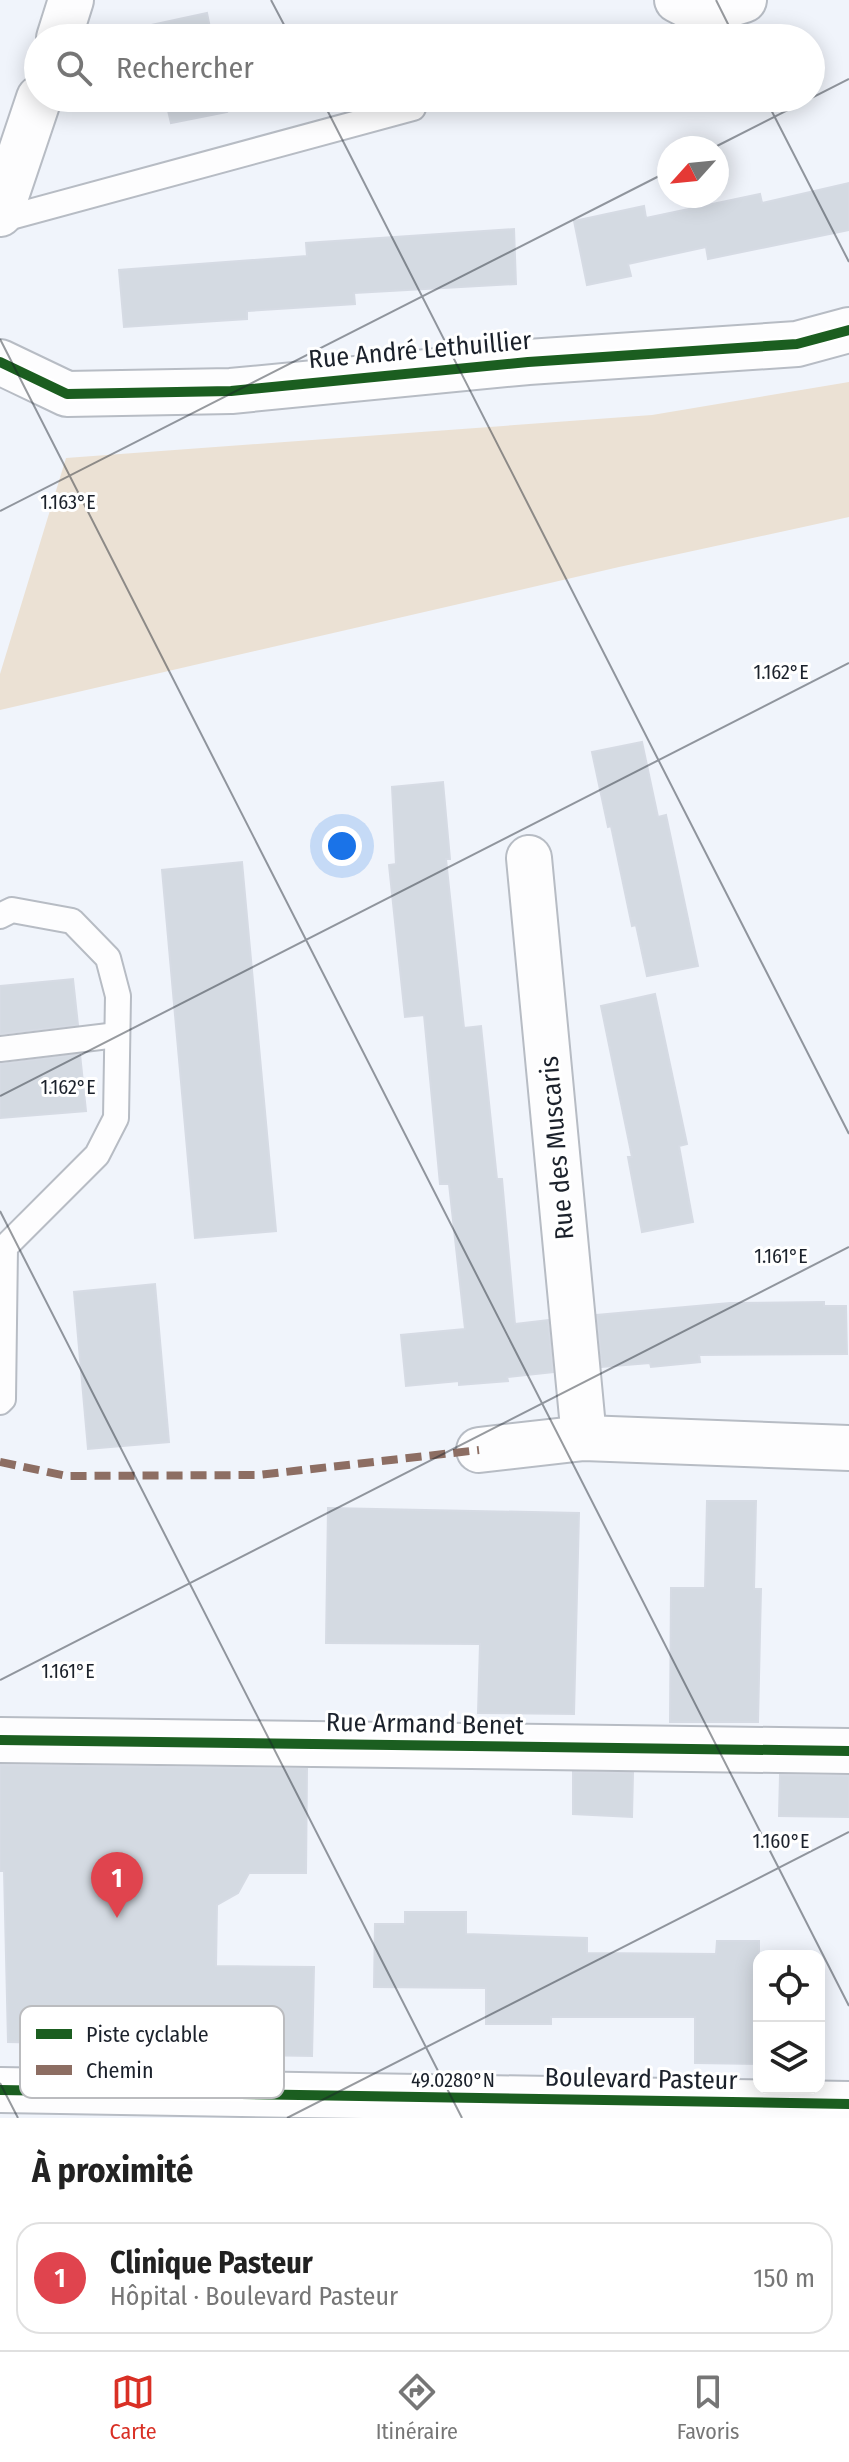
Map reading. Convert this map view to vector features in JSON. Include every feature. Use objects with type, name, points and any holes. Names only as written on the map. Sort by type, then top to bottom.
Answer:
[{"type":"street","points":[[63,24],[71,0]]},
{"type":"street","points":[[677,0],[702,13],[744,0]]},
{"type":"street","points":[[0,214],[34,112]]},
{"type":"street","name":"Rue André Lethuillier","points":[[0,362],[67,394],[231,391],[528,362],[797,344],[849,330]]},
{"type":"street","name":"Rue des Muscaris","points":[[529,858],[584,1438]]},
{"type":"street","points":[[479,1450],[584,1438],[849,1448]]},
{"type":"street","name":"Rue Armand Benet","points":[[0,1740],[849,1751]]},
{"type":"street","name":"Boulevard Pasteur","points":[[0,2090],[20,2090]]},
{"type":"street","name":"Boulevard Pasteur","points":[[284,2095],[849,2104]]},
{"type":"lane","points":[[0,220],[398,112]]},
{"type":"lane","points":[[0,916],[12,910],[72,921],[108,958],[118,996],[116,1118],[97,1155],[5,1247],[2,1291],[3,1399],[0,1402]]},
{"type":"lane","points":[[0,1049],[117,1035]]},
{"type":"shaded area","points":[[849,382],[849,517],[0,710],[0,674],[66,458],[652,415]]},
{"type":"building","points":[[207,13],[209,24],[156,24]]},
{"type":"building","points":[[168,112],[227,112],[171,123]]},
{"type":"building","points":[[849,183],[849,230],[708,259],[706,247],[628,264],[631,276],[587,285],[574,221],[644,206],[646,218],[694,208],[729,208],[729,201],[760,194],[762,203]]},
{"type":"building","points":[[514,229],[516,284],[354,293],[355,304],[247,311],[247,319],[124,327],[119,270],[307,256],[306,243]]},
{"type":"building","points":[[642,742],[658,817],[666,815],[698,966],[647,976],[636,925],[632,926],[592,752]]},
{"type":"building","points":[[443,782],[450,859],[446,859],[464,1028],[481,1026],[497,1179],[502,1179],[515,1324],[548,1320],[553,1372],[507,1377],[508,1381],[406,1386],[401,1335],[465,1329],[449,1184],[440,1184],[424,1015],[405,1017],[389,865],[396,864],[392,787]]},
{"type":"building","points":[[242,862],[276,1231],[195,1238],[162,870]]},
{"type":"building","points":[[73,979],[78,1025],[0,1034],[0,986]]},
{"type":"building","points":[[655,994],[687,1144],[679,1146],[693,1222],[642,1232],[628,1157],[632,1157],[601,1006]]},
{"type":"building","points":[[80,1054],[86,1111],[0,1118],[0,1064]]},
{"type":"building","points":[[155,1284],[169,1442],[88,1449],[74,1292]]},
{"type":"building","points":[[824,1302],[824,1306],[846,1306],[847,1354],[699,1355],[700,1362],[651,1367],[650,1363],[602,1367],[597,1315],[730,1303]]},
{"type":"building","points":[[707,1501],[756,1501],[754,1589],[761,1589],[758,1722],[670,1722],[671,1588],[705,1588]]},
{"type":"building","points":[[328,1508],[579,1513],[574,1714],[478,1713],[480,1644],[326,1643]]},
{"type":"building","points":[[0,1765],[307,1769],[306,1873],[249,1873],[238,1893],[217,1905],[216,1966],[314,1967],[312,2056],[284,2056],[284,2006],[20,2006],[20,2042],[8,2042],[4,1871],[0,1871]]},
{"type":"building","points":[[573,1772],[633,1773],[632,1817],[573,1814]]},
{"type":"building","points":[[780,1775],[849,1776],[849,1817],[779,1816]]},
{"type":"building","points":[[405,1912],[466,1912],[466,1934],[587,1938],[587,1953],[716,1954],[717,1941],[759,1941],[759,1950],[753,1950],[753,2064],[695,2063],[695,2017],[551,2017],[551,2024],[486,2024],[486,1988],[374,1987],[375,1924],[405,1924]]},
{"type":"marked path","points":[[0,1462],[67,1476],[259,1475],[479,1450]]},
{"type":"cycle path","points":[[0,362],[67,394],[231,391],[528,362],[797,344],[849,330]]},
{"type":"cycle path","points":[[0,1740],[849,1751]]},
{"type":"cycle path","points":[[0,2090],[20,2090]]},
{"type":"cycle path","points":[[284,2095],[849,2104]]},
{"type":"place","name":"Clinique Pasteur","points":[[117,1918]]}]
